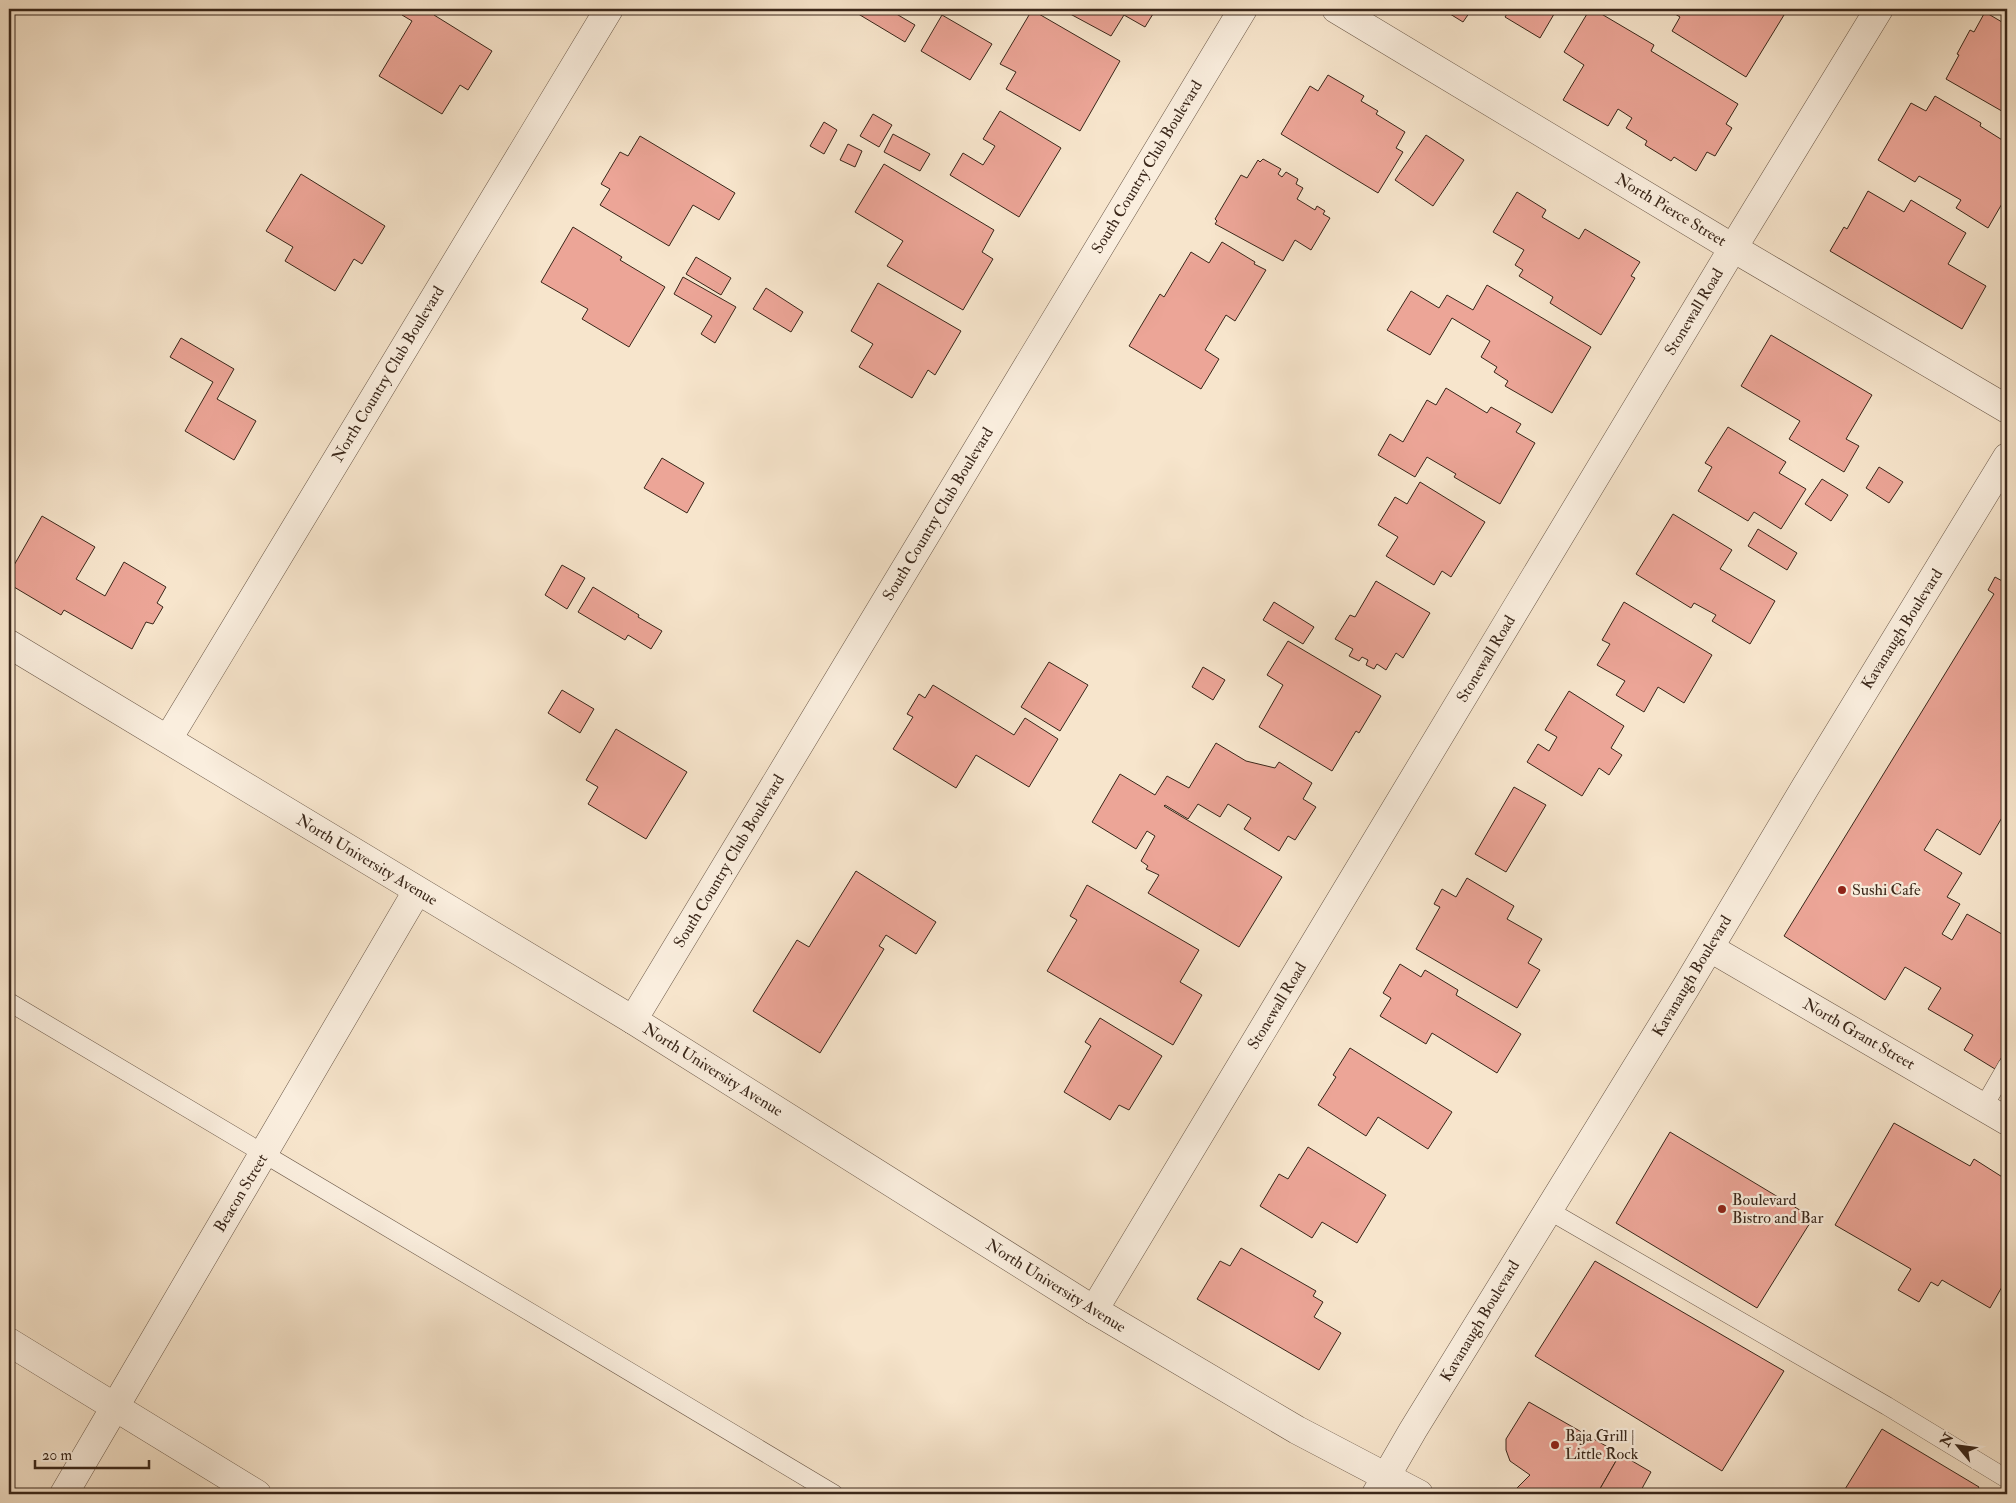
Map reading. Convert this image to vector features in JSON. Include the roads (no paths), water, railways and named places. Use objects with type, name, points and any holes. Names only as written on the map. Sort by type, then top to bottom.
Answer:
[{"type":"street","name":"North Country Club Boulevard","points":[[168,739],[609,9]]},
{"type":"street","name":"South Country Club Boulevard","points":[[633,1020],[1243,9]]},
{"type":"street","name":"North Pierce Street","points":[[1336,9],[1733,248],[2007,409]]},
{"type":"street","name":"Stonewall Road","points":[[1094,1310],[1733,248],[1879,9]]},
{"type":"street","name":"Kavanaugh Boulevard","points":[[1381,1485],[1710,948],[1806,786],[2007,457]]},
{"type":"street","name":"North University Avenue","points":[[9,644],[633,1020],[1094,1310],[1297,1430],[1381,1485],[1419,1494]]},
{"type":"street","name":"Beacon Street","points":[[64,1494],[417,891]]},
{"type":"street","name":"North Grant Street","points":[[1710,948],[2007,1120]]},
{"type":"street","points":[[9,1342],[257,1494]]},
{"type":"lane","points":[[9,1002],[834,1494]]},
{"type":"lane","points":[[1984,1106],[2007,1066]]},
{"type":"lane","points":[[1548,1210],[1879,1401],[2007,1479]]},
{"type":"place","name":"Sushi Cafe","points":[[1842,890]]},
{"type":"place","name":"Boulevard Bistro and Bar","points":[[1722,1209]]},
{"type":"place","name":"Baja Grill | Little Rock","points":[[1555,1445]]}]
